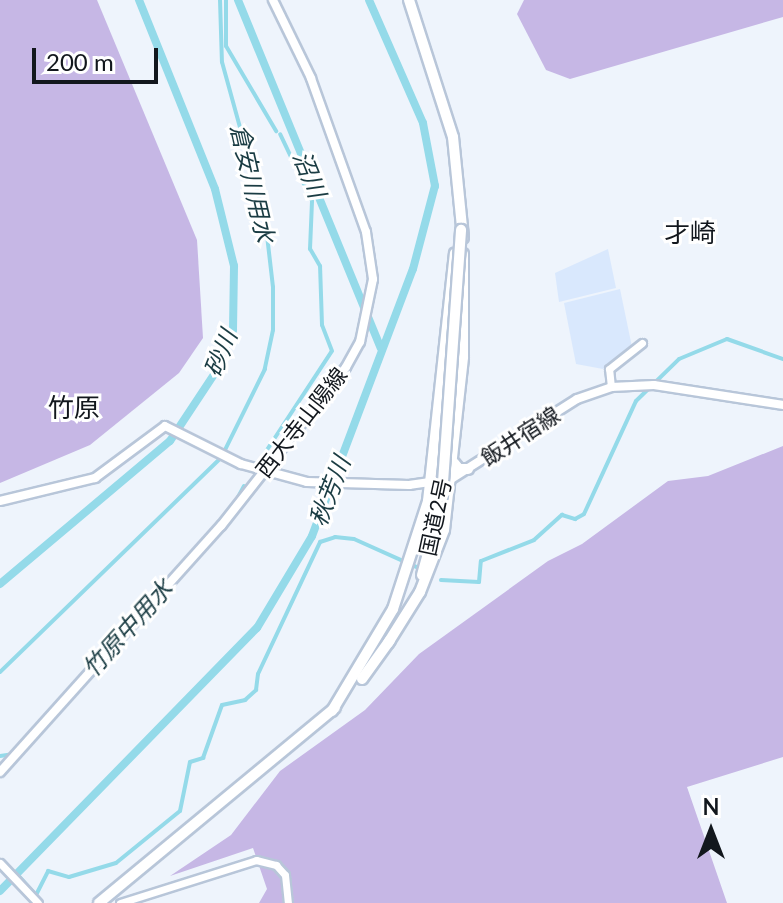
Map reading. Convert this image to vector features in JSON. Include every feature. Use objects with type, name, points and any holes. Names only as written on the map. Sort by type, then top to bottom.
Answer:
[{"type":"highway","name":"国道2号","points":[[99,903],[332,711],[388,643],[426,571],[442,496],[460,225],[459,173],[445,102],[409,0]]},
{"type":"highway","points":[[332,711],[375,645],[409,564],[432,484],[460,225]]},
{"type":"highway","points":[[426,571],[454,463],[463,357],[460,225]]},
{"type":"highway","points":[[454,463],[459,469],[468,469]]},
{"type":"main road","name":"西大寺山陽線","points":[[0,772],[127,634],[263,471],[346,367],[366,325],[373,279],[366,232],[311,78],[273,0]]},
{"type":"main road","name":"飯井宿線","points":[[0,501],[95,478],[170,427],[188,441],[263,471],[326,485],[432,484],[451,479],[577,399],[611,387],[654,385],[783,405]]},
{"type":"street","points":[[611,387],[609,369],[642,343]]},
{"type":"street","points":[[120,903],[256,860],[276,865],[285,875],[288,903]]},
{"type":"street","points":[[2,865],[38,903]]},
{"type":"shaded area","points":[[0,0],[97,0],[197,240],[203,338],[179,373],[90,445],[0,483]]},
{"type":"shaded area","points":[[524,0],[783,0],[783,17],[570,79],[546,70],[517,14]]},
{"type":"shaded area","points":[[608,249],[616,288],[559,302],[555,273]]},
{"type":"shaded area","points":[[620,289],[632,347],[603,369],[576,364],[564,303]]},
{"type":"shaded area","points":[[783,446],[783,757],[687,787],[727,903],[259,903],[267,889],[253,848],[170,876],[231,835],[280,771],[365,710],[419,654],[548,561],[582,544],[668,481],[708,476]]},
{"type":"waterway","name":"砂川","points":[[0,584],[170,441],[217,370],[233,330],[234,266],[215,189],[139,0]]},
{"type":"waterway","name":"倉安川用水","points":[[220,0],[222,62],[265,218],[273,287],[273,330],[265,369],[223,454]]},
{"type":"waterway","name":"竹原中用水","points":[[226,0],[226,46],[276,131]]},
{"type":"waterway","name":"沼川","points":[[238,0],[381,348]]},
{"type":"waterway","name":"秋芳川","points":[[0,891],[257,628],[312,536],[413,269],[435,186],[423,123],[369,0]]},
{"type":"waterway","name":"竹原中用水","points":[[257,465],[332,351],[322,325],[320,266],[310,249],[312,201],[280,134]]},
{"type":"waterway","points":[[441,580],[479,582],[481,561],[534,540],[562,515],[575,519],[584,514],[636,401],[679,359],[727,339],[783,359]]},
{"type":"waterway","name":"倉安川用水","points":[[0,672],[220,459]]},
{"type":"waterway","name":"竹原中用水","points":[[236,501],[244,486]]},
{"type":"waterway","points":[[17,874],[36,895],[48,871],[69,877],[116,863],[180,811],[190,762],[203,758],[222,705],[245,700],[256,690],[258,674],[320,542],[335,537],[354,539],[421,569]]},
{"type":"waterway","name":"竹原中用水","points":[[0,756],[14,754]]},
{"type":"district","name":"才崎","points":[[690,233]]},
{"type":"district","name":"竹原","points":[[74,408]]}]
